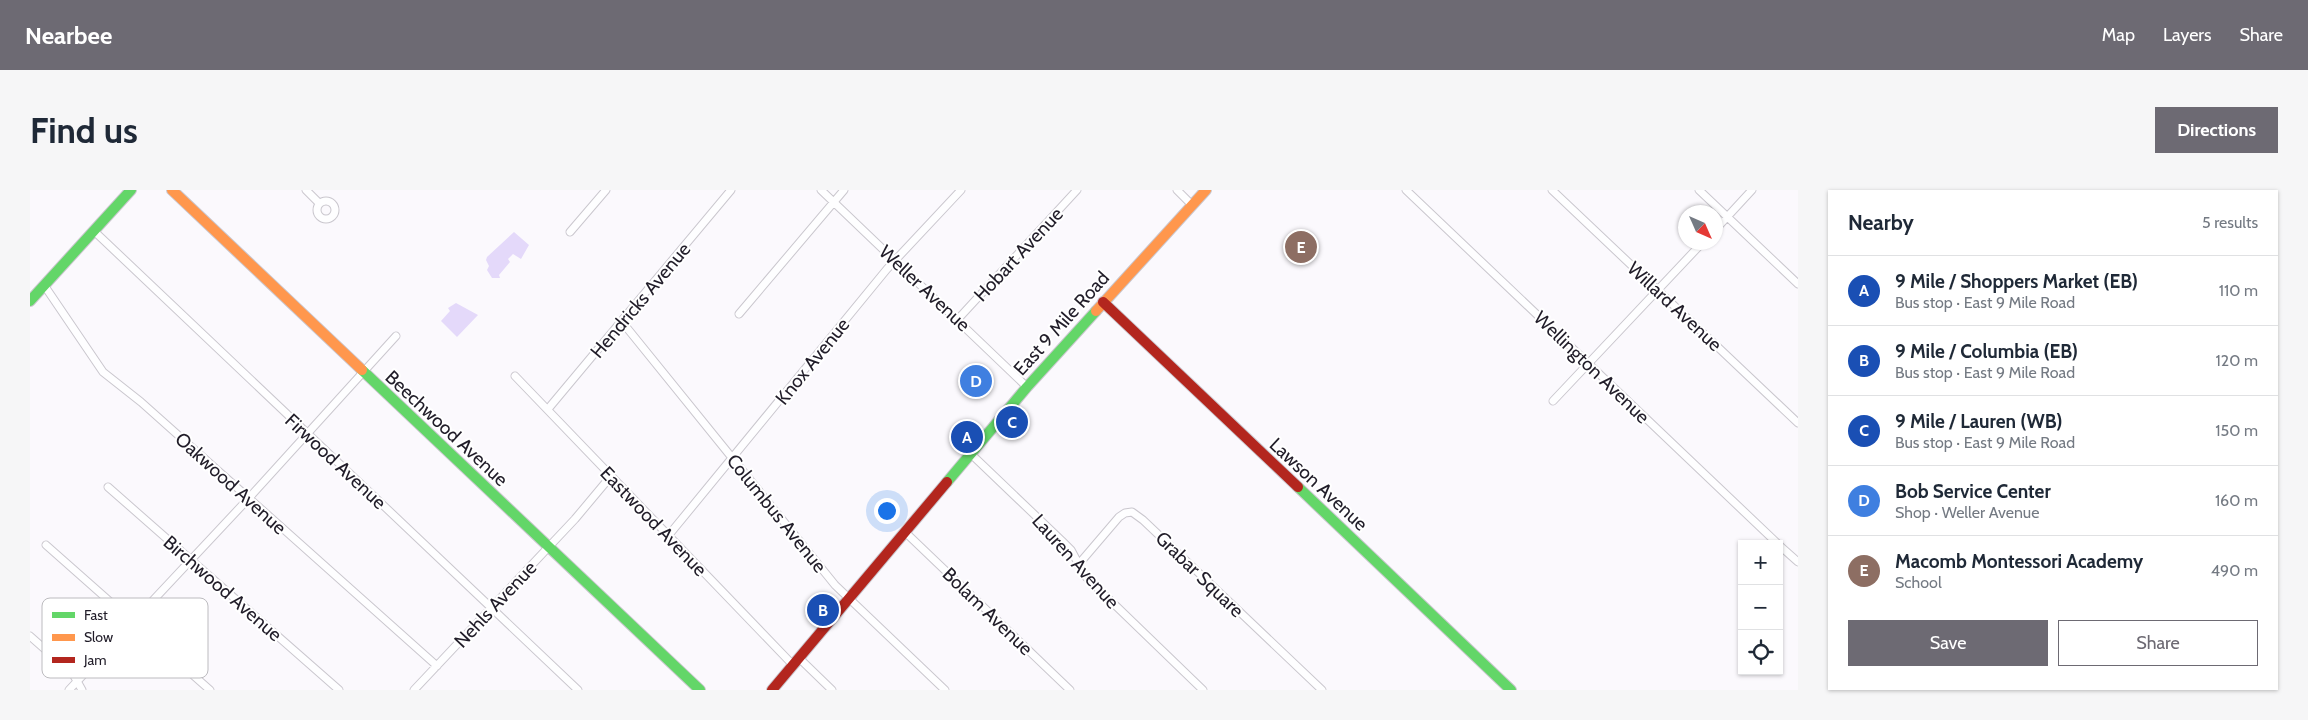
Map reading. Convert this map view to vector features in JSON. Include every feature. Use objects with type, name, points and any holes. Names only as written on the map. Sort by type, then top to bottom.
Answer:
[{"type":"street","points":[[30,300],[131,190]]},
{"type":"street","name":"Beechwood Avenue","points":[[172,190],[700,690]]},
{"type":"street","points":[[306,190],[319,203]]},
{"type":"street","name":"Hendricks Avenue","points":[[548,409],[622,323],[731,190]]},
{"type":"street","name":"Weller Avenue","points":[[821,190],[1027,387]]},
{"type":"street","points":[[739,314],[844,190]]},
{"type":"street","name":"Knox Avenue","points":[[668,536],[895,260],[960,190]]},
{"type":"street","name":"Hobart Avenue","points":[[958,319],[1077,190]]},
{"type":"street","points":[[1176,190],[1192,205]]},
{"type":"street","name":"East 9 Mile Road","points":[[772,690],[1027,387],[1206,190]]},
{"type":"street","name":"Wellington Avenue","points":[[1406,190],[1775,540]]},
{"type":"street","name":"Willard Avenue","points":[[1552,190],[1798,423]]},
{"type":"street","points":[[1699,190],[1798,284]]},
{"type":"street","points":[[1723,221],[1752,190]]},
{"type":"street","points":[[570,232],[602,191]]},
{"type":"street","name":"Firwood Avenue","points":[[94,232],[578,690]]},
{"type":"street","points":[[1553,401],[1696,250]]},
{"type":"street","name":"Oakwood Avenue","points":[[44,285],[103,372],[140,402],[438,666]]},
{"type":"street","name":"Lawson Avenue","points":[[1103,302],[1511,690]]},
{"type":"street","name":"Columbus Avenue","points":[[622,323],[835,585],[945,690]]},
{"type":"street","points":[[155,598],[396,336]]},
{"type":"street","name":"Eastwood Avenue","points":[[515,376],[668,536],[796,662],[832,690]]},
{"type":"street","name":"Lauren Avenue","points":[[970,453],[1071,550],[1084,576],[1203,690]]},
{"type":"street","name":"Nehls Avenue","points":[[414,690],[575,519],[611,476]]},
{"type":"street","name":"Birchwood Avenue","points":[[108,487],[339,690]]},
{"type":"street","name":"Grabar Square","points":[[1078,565],[1119,517],[1125,513],[1132,512],[1143,520],[1322,690]]},
{"type":"street","name":"Bolam Avenue","points":[[905,532],[1070,690]]},
{"type":"street","points":[[46,545],[106,598]]},
{"type":"street","name":"Wellington Avenue","points":[[1783,548],[1798,562]]},
{"type":"street","points":[[30,636],[42,647]]},
{"type":"street","points":[[75,678],[82,690]]},
{"type":"street","points":[[69,690],[80,678]]},
{"type":"street","points":[[196,678],[210,690]]},
{"type":"shaded area","points":[[514,232],[529,245],[521,259],[513,254],[508,259],[510,262],[499,275],[500,278],[492,278],[487,270],[489,266],[486,260],[487,257]]},
{"type":"shaded area","points":[[456,303],[478,315],[457,337],[441,321],[450,311],[448,308]]},
{"type":"traffic: fast","points":[[30,301],[131,190]]},
{"type":"traffic: fast","points":[[947,482],[1027,387],[1096,311]]},
{"type":"traffic: fast","points":[[362,370],[700,690]]},
{"type":"traffic: fast","points":[[1298,487],[1511,690]]},
{"type":"traffic: slow","points":[[172,190],[362,370]]},
{"type":"traffic: slow","points":[[1096,311],[1206,190]]},
{"type":"traffic: jam","points":[[1103,302],[1298,487]]},
{"type":"traffic: jam","points":[[772,690],[947,482]]},
{"type":"place","name":"Macomb Montessori Academy","points":[[1301,247]]},
{"type":"place","name":"Bob Service Center","points":[[976,381]]},
{"type":"place","name":"9 Mile / Lauren (WB)","points":[[1012,422]]},
{"type":"place","name":"9 Mile / Shoppers Market (EB)","points":[[967,437]]},
{"type":"place","name":"9 Mile / Columbia (EB)","points":[[823,610]]}]
